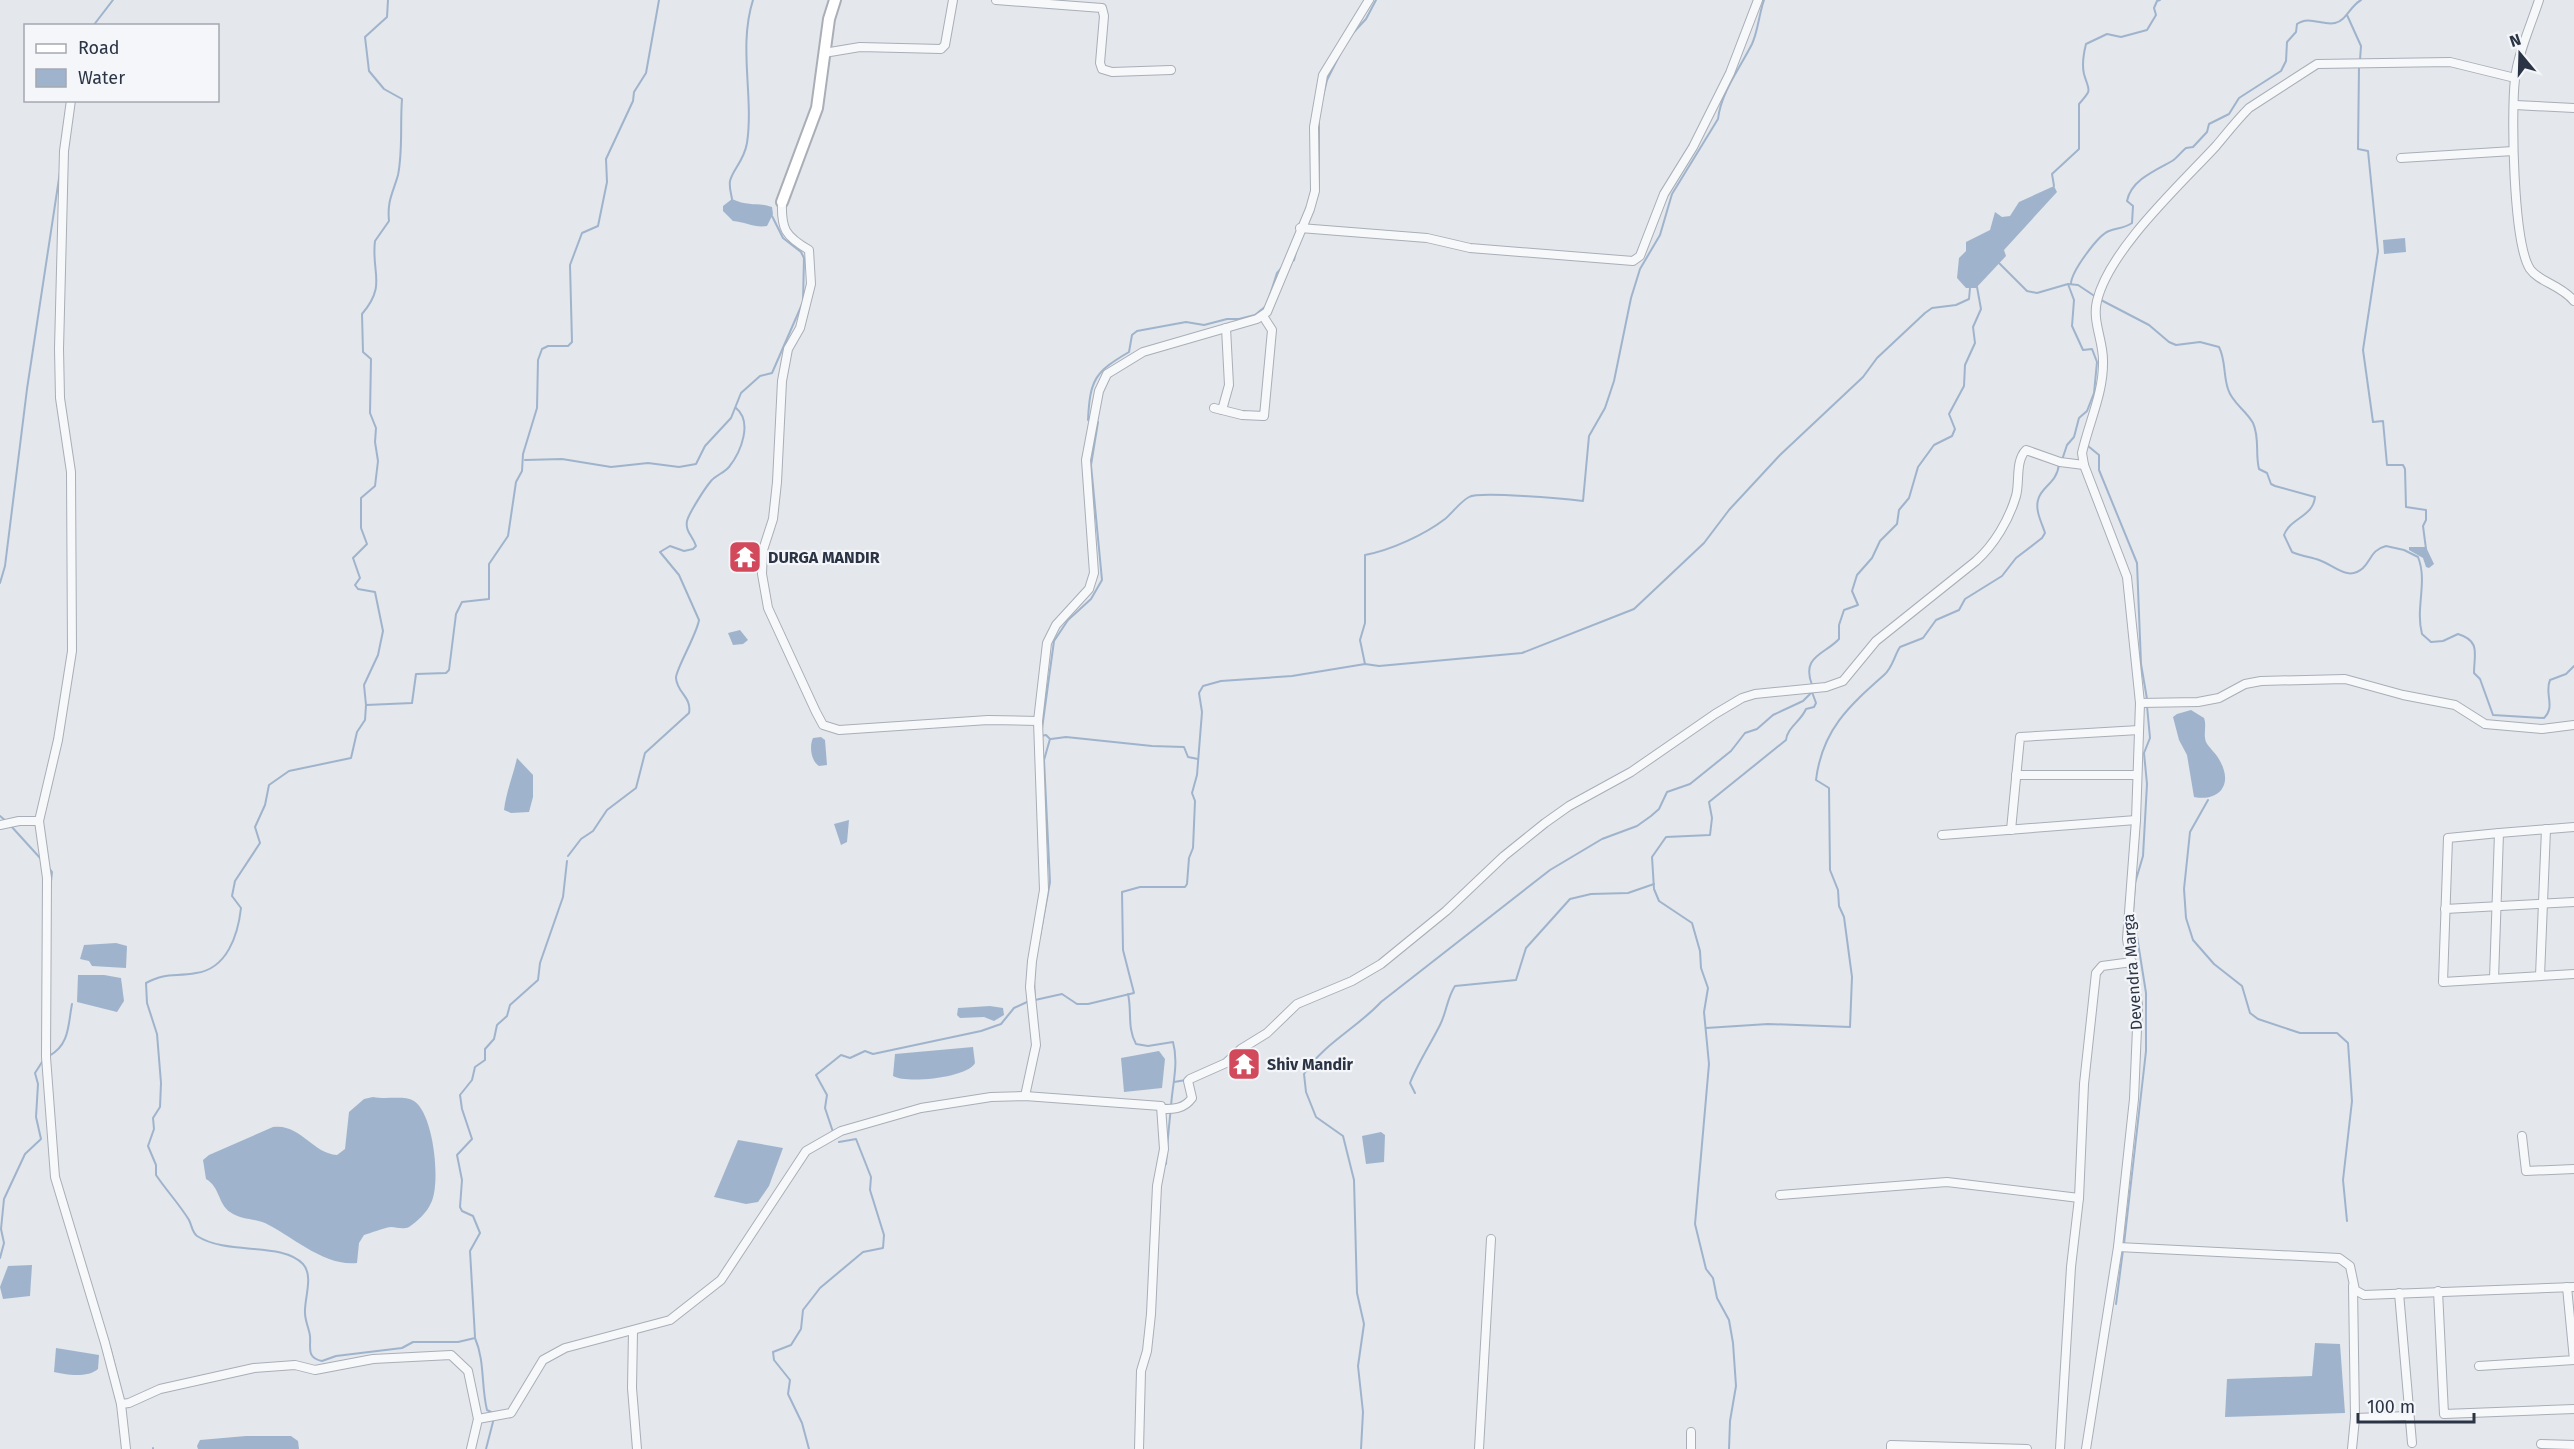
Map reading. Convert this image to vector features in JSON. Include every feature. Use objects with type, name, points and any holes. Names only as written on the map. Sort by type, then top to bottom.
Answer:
[{"type":"street","points":[[835,0],[824,53],[818,108],[782,202],[781,217],[791,240],[809,250],[811,284],[800,327],[788,349],[782,381],[773,519],[763,550],[762,574],[768,608],[823,725],[839,730],[988,720],[1038,721]]},
{"type":"street","points":[[824,53],[860,47],[941,49],[945,45],[953,0]]},
{"type":"street","points":[[996,0],[1102,8],[1104,16],[1100,63],[1102,69],[1112,72],[1171,70]]},
{"type":"street","points":[[1025,1096],[1036,1045],[1030,987],[1044,890],[1038,721],[1050,634],[1089,589],[1094,573],[1086,460],[1101,383],[1116,367],[1143,352],[1263,316],[1271,305],[1300,228],[1310,209],[1315,191],[1314,127],[1323,75],[1369,0]]},
{"type":"street","points":[[1300,228],[1427,238],[1470,248],[1633,261],[1640,256],[1664,194],[1693,147],[1730,73],[1758,0]]},
{"type":"street","points":[[2539,0],[2515,78],[2513,151],[2522,240],[2528,265],[2538,276],[2561,288],[2574,301]]},
{"type":"street","points":[[478,1419],[511,1413],[543,1360],[565,1348],[670,1320],[721,1280],[806,1151],[841,1131],[921,1108],[991,1097],[1025,1096],[1158,1104],[1168,1109],[1182,1107],[1192,1098],[1188,1081],[1226,1063],[1241,1049],[1267,1033],[1297,1004],[1352,981],[1381,964],[1446,911],[1504,856],[1569,806],[1631,772],[1665,746],[1742,698],[1755,694],[1827,687],[1843,681],[1876,641],[1989,548],[2016,496],[2021,459],[2026,450],[2076,465],[2084,465],[2082,453],[2102,378],[2103,358],[2096,326],[2096,304],[2109,270],[2167,198],[2257,100],[2291,83],[2303,71],[2318,64],[2450,62],[2515,78]]},
{"type":"street","points":[[71,102],[64,151],[59,349],[60,398],[71,472],[72,651],[58,740],[39,821],[46,878],[47,1055],[55,1177],[120,1404],[126,1449]]},
{"type":"street","points":[[2515,105],[2574,108]]},
{"type":"street","points":[[2401,158],[2513,151]]},
{"type":"street","points":[[1226,328],[1229,385],[1218,409],[1257,417],[1264,416],[1272,330],[1263,316]]},
{"type":"street","name":"Devendra Marga","points":[[2084,465],[2127,577],[2140,703],[2136,820],[2127,928],[2138,1005],[2137,1056],[2118,1247],[2086,1449]]},
{"type":"street","points":[[2140,703],[2198,702],[2218,699],[2254,681],[2344,679],[2403,695],[2455,705],[2484,724],[2542,729],[2574,725]]},
{"type":"street","points":[[2011,830],[2019,739],[2022,735],[2139,730]]},
{"type":"street","points":[[2016,775],[2137,775]]},
{"type":"street","points":[[1942,835],[2136,820]]},
{"type":"street","points":[[0,825],[19,821],[39,821]]},
{"type":"street","points":[[2574,827],[2448,838],[2442,982],[2574,974]]},
{"type":"street","points":[[2540,976],[2546,829]]},
{"type":"street","points":[[2494,979],[2499,833]]},
{"type":"street","points":[[2445,909],[2574,902]]},
{"type":"street","points":[[2060,1449],[2071,1267],[2079,1198],[2084,1084],[2096,973],[2102,966],[2132,962]]},
{"type":"street","points":[[1139,1449],[1142,1371],[1147,1351],[1151,1314],[1157,1186],[1168,1109]]},
{"type":"street","points":[[2522,1136],[2526,1171],[2574,1169]]},
{"type":"street","points":[[1780,1195],[1947,1182],[2079,1198]]},
{"type":"street","points":[[1479,1449],[1491,1239]]},
{"type":"street","points":[[2118,1247],[2339,1258],[2350,1266],[2353,1285],[2355,1418],[2352,1449]]},
{"type":"street","points":[[2353,1285],[2360,1294],[2571,1287],[2574,1360],[2479,1366]]},
{"type":"street","points":[[2438,1291],[2444,1414],[2574,1409]]},
{"type":"street","points":[[2399,1293],[2412,1443]]},
{"type":"street","points":[[633,1331],[632,1388],[637,1449]]},
{"type":"street","points":[[120,1404],[129,1403],[159,1389],[254,1368],[295,1365],[315,1370],[373,1359],[450,1355],[468,1371],[478,1419],[471,1449]]},
{"type":"street","points":[[2355,1418],[2408,1416]]},
{"type":"street","points":[[1691,1432],[1691,1449]]},
{"type":"street","points":[[2541,1444],[2574,1445]]},
{"type":"street","points":[[1891,1449],[1891,1445],[2027,1449]]},
{"type":"water","points":[[2054,186],[2057,192],[2004,250],[2006,256],[1976,288],[1966,288],[1957,278],[1959,258],[1966,251],[1966,242],[1990,230],[1995,212],[2002,217],[2010,216],[2019,202]]},
{"type":"water","points":[[732,199],[772,207],[773,214],[767,226],[733,221],[723,211],[723,206]]},
{"type":"water","points":[[2405,238],[2406,252],[2384,254],[2383,240]]},
{"type":"water","points":[[2409,547],[2426,547],[2434,564],[2429,568],[2426,567],[2423,558],[2409,550]]},
{"type":"water","points":[[740,630],[748,640],[743,644],[733,645],[728,633]]},
{"type":"water","points":[[2191,710],[2204,718],[2206,742],[2219,758],[2224,769],[2222,790],[2211,797],[2194,797],[2187,755],[2179,740],[2173,717]]},
{"type":"water","points":[[821,737],[825,740],[827,765],[819,766],[813,757],[811,745],[813,738]]},
{"type":"water","points":[[517,758],[533,775],[533,797],[529,812],[511,813],[504,810]]},
{"type":"water","points":[[849,820],[847,842],[841,845],[834,824]]},
{"type":"water","points":[[116,943],[127,946],[126,968],[92,966],[89,961],[80,959],[84,945]]},
{"type":"water","points":[[78,975],[104,975],[121,978],[124,1001],[117,1012],[77,1002]]},
{"type":"water","points":[[990,1006],[1003,1008],[1004,1015],[994,1021],[984,1017],[960,1018],[957,1015],[958,1008]]},
{"type":"water","points":[[973,1047],[975,1063],[961,1072],[923,1079],[893,1076],[895,1054]]},
{"type":"water","points":[[1159,1051],[1165,1059],[1162,1088],[1124,1092],[1121,1058]]},
{"type":"water","points":[[373,1097],[410,1099],[421,1108],[431,1134],[434,1150],[434,1194],[427,1209],[412,1225],[406,1228],[391,1227],[364,1235],[359,1243],[357,1263],[345,1263],[321,1256],[265,1223],[234,1215],[226,1209],[214,1186],[206,1179],[203,1160],[209,1155],[273,1127],[291,1129],[320,1149],[337,1155],[345,1149],[349,1112],[364,1099]]},
{"type":"water","points":[[1381,1132],[1385,1135],[1384,1162],[1366,1164],[1362,1136]]},
{"type":"water","points":[[738,1140],[783,1148],[769,1186],[758,1202],[746,1204],[714,1197]]},
{"type":"water","points":[[32,1265],[30,1296],[3,1299],[0,1287],[8,1266]]},
{"type":"water","points":[[2315,1343],[2340,1344],[2345,1413],[2225,1417],[2227,1379],[2312,1376]]},
{"type":"water","points":[[56,1348],[99,1355],[98,1369],[83,1375],[54,1372]]},
{"type":"water","points":[[246,1436],[291,1436],[298,1441],[299,1449],[198,1449],[197,1446],[200,1440]]},
{"type":"waterway","points":[[95,24],[113,0]]},
{"type":"waterway","points":[[388,0],[387,17],[365,37],[369,71],[384,89],[402,99],[398,175],[390,202],[389,221],[375,241],[376,287],[374,295],[362,314],[363,352],[371,359],[370,413],[376,428],[375,442],[378,461],[375,486],[361,498],[361,528],[367,544],[353,558],[360,578],[355,585],[358,589],[375,592],[383,631],[378,655],[364,685],[365,720],[357,732],[351,758],[289,771],[269,785],[265,805],[255,827],[260,843],[235,881],[232,896],[241,908],[234,939],[223,958],[207,970],[165,976],[146,983],[147,1003],[157,1034],[161,1083],[160,1107],[153,1118],[154,1129],[148,1146],[156,1165],[156,1175],[185,1214],[197,1236],[224,1246],[282,1253],[303,1264],[308,1275],[305,1316],[310,1336],[310,1351],[317,1360],[402,1348],[413,1342],[458,1342],[475,1338],[480,1356],[487,1410],[493,1413]]},
{"type":"waterway","points":[[366,705],[412,703],[416,674],[446,673],[449,670],[456,614],[462,602],[489,599],[489,564],[508,536],[516,482],[522,471],[523,454],[537,408],[538,360],[542,349],[548,346],[568,346],[572,342],[570,265],[582,233],[598,226],[607,182],[606,159],[633,101],[634,92],[646,73],[659,0]]},
{"type":"waterway","points":[[732,199],[730,181],[744,155],[749,125],[746,54],[753,0]]},
{"type":"waterway","points":[[1352,34],[1366,19],[1376,0]]},
{"type":"waterway","points":[[1365,664],[1360,640],[1365,623],[1365,555],[1396,546],[1427,531],[1445,519],[1469,497],[1476,495],[1583,501],[1589,436],[1605,408],[1614,381],[1631,298],[1640,269],[1660,235],[1672,194],[1718,119],[1727,90],[1754,39],[1764,0]]},
{"type":"waterway","points":[[2054,186],[2052,174],[2079,149],[2079,104],[2089,90],[2083,67],[2086,44],[2107,34],[2121,37],[2147,30],[2156,15],[2154,8],[2157,1],[2160,0]]},
{"type":"waterway","points":[[2071,284],[2075,271],[2098,239],[2109,231],[2132,223],[2133,206],[2127,201],[2133,187],[2152,172],[2174,160],[2186,148],[2193,147],[2207,132],[2209,124],[2229,114],[2239,98],[2281,71],[2286,61],[2287,42],[2296,32],[2297,24],[2306,20],[2335,23],[2343,19],[2361,0]]},
{"type":"waterway","points":[[2347,15],[2361,46],[2360,60]]},
{"type":"waterway","points":[[1323,96],[1327,80],[1340,54]]},
{"type":"waterway","points":[[2359,67],[2358,149],[2368,151],[2378,251],[2363,350],[2373,422],[2383,421],[2387,465],[2403,465],[2405,469],[2406,507],[2426,510],[2426,520],[2423,526],[2426,549]]},
{"type":"waterway","points":[[1319,116],[1319,188]]},
{"type":"waterway","points":[[0,583],[5,566],[27,389],[60,172]]},
{"type":"waterway","points":[[1309,220],[1318,194]]},
{"type":"waterway","points":[[525,460],[562,459],[611,467],[648,463],[679,467],[696,464],[705,446],[731,418],[741,393],[760,376],[772,373],[803,302],[804,258],[801,252],[783,238],[772,216]]},
{"type":"waterway","points":[[1290,262],[1294,260],[1296,252]]},
{"type":"waterway","points":[[1999,263],[2027,291],[2037,293],[2068,284],[2078,285],[2096,297]]},
{"type":"waterway","points":[[1268,301],[1277,273],[1285,264]]},
{"type":"waterway","points":[[2062,460],[2067,445],[2074,437],[2079,418],[2087,411],[2094,393],[2097,362],[2092,349],[2083,350],[2072,326],[2074,300],[2068,284]]},
{"type":"waterway","points":[[1812,685],[1809,675],[1812,662],[1839,639],[1839,625],[1844,610],[1858,605],[1852,591],[1857,575],[1872,558],[1880,541],[1897,524],[1899,510],[1909,498],[1918,467],[1934,445],[1952,436],[1955,429],[1949,414],[1964,386],[1965,365],[1975,343],[1973,327],[1981,309],[1977,287]]},
{"type":"waterway","points":[[1034,980],[1035,1000],[1062,994],[1077,1004],[1088,1004],[1134,993],[1123,950],[1122,892],[1140,887],[1185,887],[1187,884],[1189,858],[1193,848],[1195,801],[1192,793],[1197,775],[1202,712],[1199,693],[1203,686],[1221,681],[1292,676],[1365,664],[1379,666],[1522,653],[1634,609],[1704,543],[1729,510],[1780,455],[1863,377],[1877,358],[1932,308],[1956,305],[1969,299],[1970,288]]},
{"type":"waterway","points":[[2101,300],[2149,325],[2176,345],[2200,342],[2219,347],[2230,394],[2250,418],[2255,429],[2259,469],[2267,473],[2271,484],[2315,497],[2310,509],[2291,525],[2284,535],[2292,552],[2319,560],[2346,573],[2357,572],[2363,568],[2375,552],[2386,546],[2404,550],[2418,557],[2422,576],[2420,615],[2422,634],[2431,642],[2443,641],[2458,634],[2470,640],[2475,649],[2474,673],[2480,679],[2493,715],[2544,718],[2550,704],[2548,690],[2550,680],[2566,674],[2574,666]]},
{"type":"waterway","points":[[1088,420],[1090,395],[1097,378],[1109,365],[1129,352],[1132,335],[1137,331],[1186,322],[1204,325],[1227,319],[1239,319],[1255,315],[1266,306]]},
{"type":"waterway","points":[[568,856],[581,839],[593,831],[607,810],[636,788],[645,753],[689,713],[688,703],[676,678],[699,620],[679,575],[660,552],[670,546],[684,551],[696,546],[688,531],[687,521],[708,484],[729,467],[738,453],[743,437],[744,421],[736,408]]},
{"type":"waterway","points":[[1040,936],[1050,882],[1044,760],[1050,739],[1046,735],[1041,736],[1054,641],[1068,620],[1091,599],[1102,580],[1091,465],[1098,422]]},
{"type":"waterway","points":[[2088,446],[2099,455],[2099,470],[2137,563],[2141,664],[2147,699]]},
{"type":"waterway","points":[[1706,1028],[1768,1024],[1850,1027],[1852,977],[1844,917],[1839,906],[1838,890],[1830,870],[1829,788],[1816,780],[1824,747],[1839,720],[1859,697],[1887,672],[1900,647],[1923,638],[1936,620],[1959,610],[1965,599],[2002,576],[2016,558],[2042,538],[2045,533],[2037,504],[2042,491],[2058,471],[2059,464]]},
{"type":"waterway","points":[[1361,1449],[1363,1412],[1358,1366],[1364,1324],[1357,1293],[1354,1180],[1343,1136],[1316,1117],[1306,1092],[1304,1074],[1330,1045],[1381,1002],[1550,870],[1602,839],[1637,826],[1659,809],[1667,792],[1690,784],[1731,751],[1745,733],[1757,729],[1773,715],[1803,701],[1812,692],[1816,703],[1814,707],[1806,709],[1789,732],[1786,740],[1709,802],[1712,818],[1710,835],[1666,837],[1652,857],[1654,889],[1659,901],[1692,923],[1700,951],[1701,968],[1708,988],[1704,1012],[1709,1064],[1695,1224],[1706,1269],[1713,1278],[1717,1298],[1729,1320],[1733,1343],[1736,1386],[1730,1421],[1729,1449]]},
{"type":"waterway","points":[[2124,1244],[2146,1051],[2146,993],[2133,911],[2135,883],[2143,856],[2147,784],[2144,753],[2150,738],[2147,706]]},
{"type":"waterway","points":[[1051,739],[1066,737],[1184,747],[1188,757],[1198,759]]},
{"type":"waterway","points":[[2208,800],[2190,832],[2184,889],[2186,918],[2193,940],[2214,964],[2242,986],[2250,1013],[2258,1019],[2300,1033],[2337,1033],[2348,1043],[2352,1101],[2343,1180],[2347,1221]]},
{"type":"waterway","points":[[0,816],[7,822]]},
{"type":"waterway","points":[[11,826],[41,859]]},
{"type":"waterway","points":[[475,1337],[470,1251],[480,1233],[473,1216],[462,1211],[460,1207],[462,1180],[457,1155],[472,1139],[460,1095],[472,1080],[475,1067],[485,1060],[485,1049],[494,1039],[497,1025],[507,1016],[510,1005],[538,980],[540,963],[563,897],[567,861]]},
{"type":"waterway","points":[[49,868],[52,872],[50,891]]},
{"type":"waterway","points":[[1415,1093],[1410,1083],[1440,1025],[1455,986],[1516,980],[1526,948],[1570,899],[1591,894],[1628,893],[1654,884]]},
{"type":"waterway","points":[[1128,994],[1131,1026],[1136,1044],[1148,1046],[1173,1042],[1175,1050],[1166,1164]]},
{"type":"waterway","points":[[833,1132],[825,1108],[827,1095],[816,1075],[841,1055],[850,1058],[865,1051],[873,1054],[981,1031],[1001,1024],[1014,1008],[1027,1002]]},
{"type":"waterway","points":[[49,1056],[61,1046],[64,1040],[69,1026],[72,1004]]},
{"type":"waterway","points":[[0,1258],[4,1243],[1,1229],[4,1199],[25,1154],[41,1139],[36,1117],[38,1084],[35,1073],[44,1059]]},
{"type":"waterway","points":[[1174,1082],[1186,1080]]},
{"type":"waterway","points":[[809,1449],[802,1423],[788,1394],[790,1380],[774,1360],[773,1352],[791,1345],[801,1329],[803,1310],[820,1288],[863,1252],[883,1248],[884,1235],[870,1190],[871,1177],[856,1139],[839,1142]]},
{"type":"waterway","points":[[2116,1304],[2123,1250]]},
{"type":"waterway","points":[[110,1347],[124,1402]]},
{"type":"waterway","points":[[486,1449],[494,1418]]},
{"type":"place","name":"DURGA MANDIR","points":[[745,557]]},
{"type":"place","name":"Shiv Mandir","points":[[1244,1064]]}]
